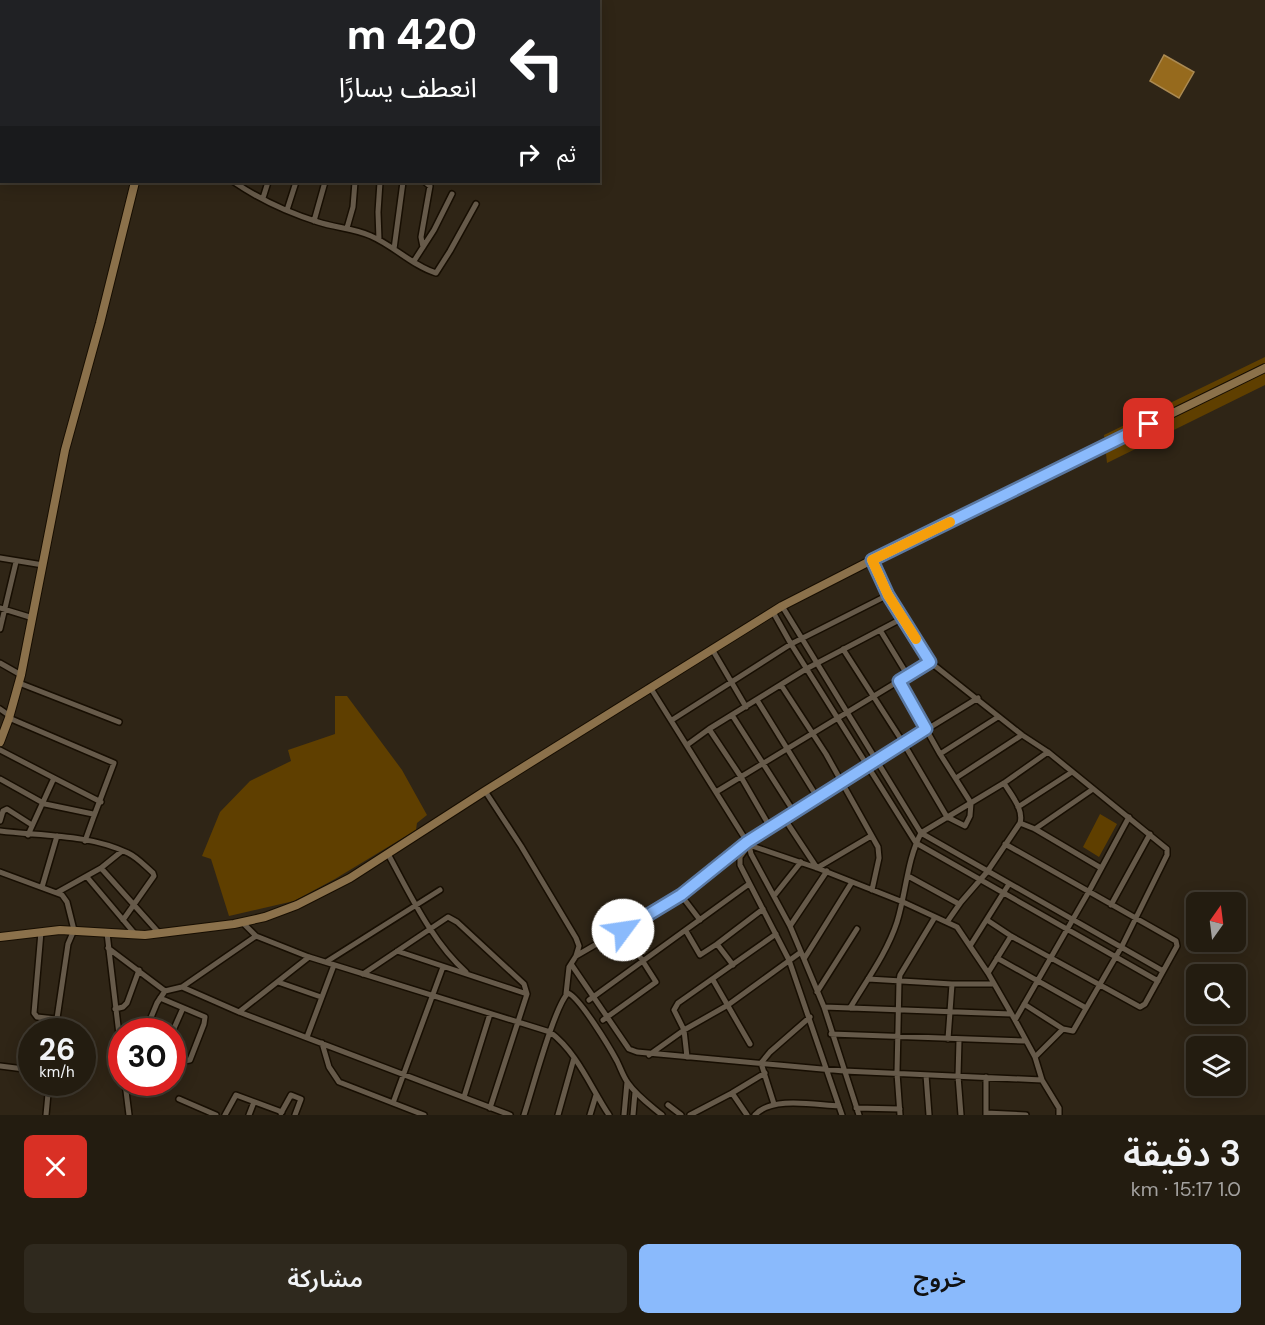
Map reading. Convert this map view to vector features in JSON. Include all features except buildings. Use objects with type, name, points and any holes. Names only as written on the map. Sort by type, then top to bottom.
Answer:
[{"type":"main road","points":[[0,742],[2,730],[10,717],[20,679],[65,450],[135,183]]},
{"type":"main road","points":[[0,937],[74,930],[135,934],[159,933],[242,922],[265,917],[297,905],[350,878],[782,606],[1265,368]]},
{"type":"street","points":[[238,183],[263,198],[314,221],[347,228],[379,240],[437,273],[476,204]]},
{"type":"street","points":[[263,198],[268,183]]},
{"type":"street","points":[[287,210],[296,183]]},
{"type":"street","points":[[314,221],[326,183]]},
{"type":"street","points":[[347,228],[353,207],[355,183]]},
{"type":"street","points":[[379,240],[380,183]]},
{"type":"street","points":[[394,249],[403,183]]},
{"type":"street","points":[[423,247],[421,237],[430,186],[426,183]]},
{"type":"street","points":[[414,261],[452,194]]},
{"type":"street","points":[[0,558],[43,565]]},
{"type":"street","points":[[872,560],[888,595],[930,662],[1022,735],[1048,752],[1166,847],[1168,852],[1122,946],[1114,956],[1073,1031],[1063,1029],[1024,1004]]},
{"type":"street","points":[[0,629],[16,562]]},
{"type":"street","points":[[672,720],[790,644],[888,595]]},
{"type":"street","points":[[782,606],[921,833],[1163,971]]},
{"type":"street","points":[[3,609],[33,618]]},
{"type":"street","points":[[772,612],[916,843],[1158,981]]},
{"type":"street","points":[[687,745],[806,669],[903,618]]},
{"type":"street","points":[[880,630],[908,676]]},
{"type":"street","points":[[712,649],[746,707]]},
{"type":"street","points":[[843,649],[904,744],[947,817],[965,826],[970,816],[970,803],[899,681]]},
{"type":"street","points":[[716,792],[930,662]]},
{"type":"street","points":[[0,663],[20,679],[119,722]]},
{"type":"street","points":[[781,685],[841,782],[879,852],[872,890]]},
{"type":"street","points":[[651,687],[748,843],[751,854],[790,926],[824,1007],[859,1115]]},
{"type":"street","points":[[576,956],[681,895],[770,827],[978,698]]},
{"type":"street","points":[[758,700],[817,797]]},
{"type":"street","points":[[0,709],[10,717],[114,763],[101,802],[84,841]]},
{"type":"street","points":[[732,715],[794,812]]},
{"type":"street","points":[[940,754],[999,717]]},
{"type":"street","points":[[709,729],[741,777],[770,827]]},
{"type":"street","points":[[956,778],[1022,735]]},
{"type":"street","points":[[0,750],[101,802]]},
{"type":"street","points":[[850,1008],[892,935],[903,902],[916,843],[921,833],[1004,783],[1048,752]]},
{"type":"street","points":[[1018,807],[1072,772]]},
{"type":"street","points":[[28,835],[54,778]]},
{"type":"street","points":[[0,779],[45,804],[94,816]]},
{"type":"street","points":[[947,922],[959,904],[987,872],[1020,823],[1021,815],[1018,807],[1004,783]]},
{"type":"street","points":[[1035,829],[1093,789]]},
{"type":"street","points":[[485,791],[579,946],[576,956],[568,967],[566,994],[550,1032],[524,1115]]},
{"type":"street","points":[[0,821],[3,812],[7,809],[32,825]]},
{"type":"street","points":[[1015,1020],[1129,817]]},
{"type":"street","points":[[784,818],[817,868]]},
{"type":"street","points":[[1020,823],[1035,829],[1101,868]]},
{"type":"street","points":[[0,831],[57,836],[84,841],[131,855],[154,874],[123,920]]},
{"type":"street","points":[[1111,905],[1149,834]]},
{"type":"street","points":[[42,886],[57,836]]},
{"type":"street","points":[[817,868],[871,836]]},
{"type":"street","points":[[748,843],[827,871],[903,902],[961,930],[1035,1057],[1042,1080],[1059,1108],[1059,1115]]},
{"type":"street","points":[[748,843],[739,862],[789,960],[842,1115]]},
{"type":"street","points":[[987,920],[1098,985],[1140,1006],[1145,1004],[1177,946],[1176,941],[1005,844]]},
{"type":"street","points":[[58,892],[87,877],[122,851]]},
{"type":"street","points":[[388,854],[415,904],[447,953],[466,972]]},
{"type":"street","points":[[774,896],[801,862]]},
{"type":"street","points":[[101,868],[159,933]]},
{"type":"street","points":[[790,926],[827,871]]},
{"type":"street","points":[[0,872],[58,892],[67,902],[74,930],[68,944],[56,1018]]},
{"type":"street","points":[[908,876],[959,904]]},
{"type":"street","points":[[87,877],[135,934]]},
{"type":"street","points":[[804,958],[852,882]]},
{"type":"street","points":[[591,999],[749,884]]},
{"type":"street","points":[[970,946],[1009,884]]},
{"type":"street","points":[[326,962],[440,890]]},
{"type":"street","points":[[681,895],[700,920]]},
{"type":"street","points":[[686,931],[700,955],[763,909]]},
{"type":"street","points":[[363,974],[448,917],[452,918],[524,984],[527,994],[490,1108]]},
{"type":"street","points":[[856,1108],[900,1112],[897,1037],[900,975],[935,917]]},
{"type":"street","points":[[242,922],[256,936],[309,957],[550,1032],[561,1040],[574,1058],[609,1115]]},
{"type":"street","points":[[818,992],[856,929]]},
{"type":"street","points":[[605,1019],[655,984],[655,980],[623,930]]},
{"type":"street","points":[[41,932],[34,1013],[37,1017],[46,1018]]},
{"type":"street","points":[[107,933],[117,1018]]},
{"type":"street","points":[[687,1057],[684,1030],[674,1010],[676,1006],[776,934]]},
{"type":"street","points":[[151,1018],[165,991],[182,987],[256,936]]},
{"type":"street","points":[[988,973],[1011,936]]},
{"type":"street","points":[[717,944],[733,965]]},
{"type":"street","points":[[108,948],[165,991]]},
{"type":"street","points":[[397,951],[527,994]]},
{"type":"street","points":[[649,1055],[684,1030],[728,1005],[801,952]]},
{"type":"street","points":[[239,1012],[309,957]]},
{"type":"street","points":[[997,958],[1086,1008]]},
{"type":"street","points":[[571,964],[591,999],[629,1049],[649,1055],[844,1071],[1042,1080]]},
{"type":"street","points":[[307,1037],[334,965]]},
{"type":"street","points":[[393,1103],[443,967]]},
{"type":"street","points":[[115,1009],[127,1004],[140,970]]},
{"type":"street","points":[[867,979],[994,984]]},
{"type":"street","points":[[713,980],[750,1044]]},
{"type":"street","points":[[278,982],[321,997]]},
{"type":"street","points":[[948,1039],[952,984]]},
{"type":"street","points":[[182,987],[239,1012],[510,1115]]},
{"type":"street","points":[[566,994],[573,995],[594,1023],[627,1082],[662,1115]]},
{"type":"street","points":[[160,998],[205,1017],[190,1060],[186,1061]]},
{"type":"street","points":[[824,1007],[1011,1014]]},
{"type":"street","points":[[179,1018],[183,1008]]},
{"type":"street","points":[[464,1097],[490,1014]]},
{"type":"street","points":[[761,1063],[770,1052],[810,1017]]},
{"type":"street","points":[[1035,1057],[1063,1029]]},
{"type":"street","points":[[831,1034],[1026,1041]]},
{"type":"street","points":[[959,1040],[958,1076],[962,1115]]},
{"type":"street","points":[[322,1043],[329,1067],[339,1082],[424,1115]]},
{"type":"street","points":[[558,1115],[574,1058]]},
{"type":"street","points":[[761,1063],[774,1104]]},
{"type":"street","points":[[0,1066],[18,1068]]},
{"type":"street","points":[[690,1115],[732,1093],[765,1072]]},
{"type":"street","points":[[926,1075],[929,1115]]},
{"type":"street","points":[[986,1077],[986,1114],[1026,1115]]},
{"type":"street","points":[[624,1115],[627,1082]]},
{"type":"street","points":[[633,1115],[635,1092]]},
{"type":"street","points":[[732,1093],[747,1115]]},
{"type":"street","points":[[225,1115],[234,1096],[281,1114],[291,1095],[301,1099],[295,1115]]},
{"type":"street","points":[[590,1115],[596,1095]]},
{"type":"street","points":[[46,1115],[48,1096]]},
{"type":"street","points":[[127,1096],[129,1115]]},
{"type":"street","points":[[179,1099],[216,1115]]},
{"type":"street","points":[[249,1115],[254,1102]]},
{"type":"street","points":[[668,1104],[681,1115]]},
{"type":"street","points":[[755,1115],[763,1108],[774,1104],[839,1107]]},
{"type":"shaded area","points":[[1164,55],[1194,72],[1179,98],[1150,81]]},
{"type":"shaded area","points":[[1265,357],[1265,385],[1107,463],[1104,435]]},
{"type":"shaded area","points":[[335,696],[347,696],[402,770],[427,815],[417,823],[416,830],[294,901],[229,916],[211,859],[202,856],[220,812],[250,781],[291,761],[288,750],[335,734]]},
{"type":"shaded area","points":[[1100,814],[1117,824],[1099,857],[1083,847]]},
{"type":"slow traffic","points":[[916,639],[888,595],[872,560],[950,522]]},
{"type":"route","points":[[623,930],[681,895],[747,842],[926,729],[899,681],[930,662],[888,595],[872,560],[1149,424]]}]
